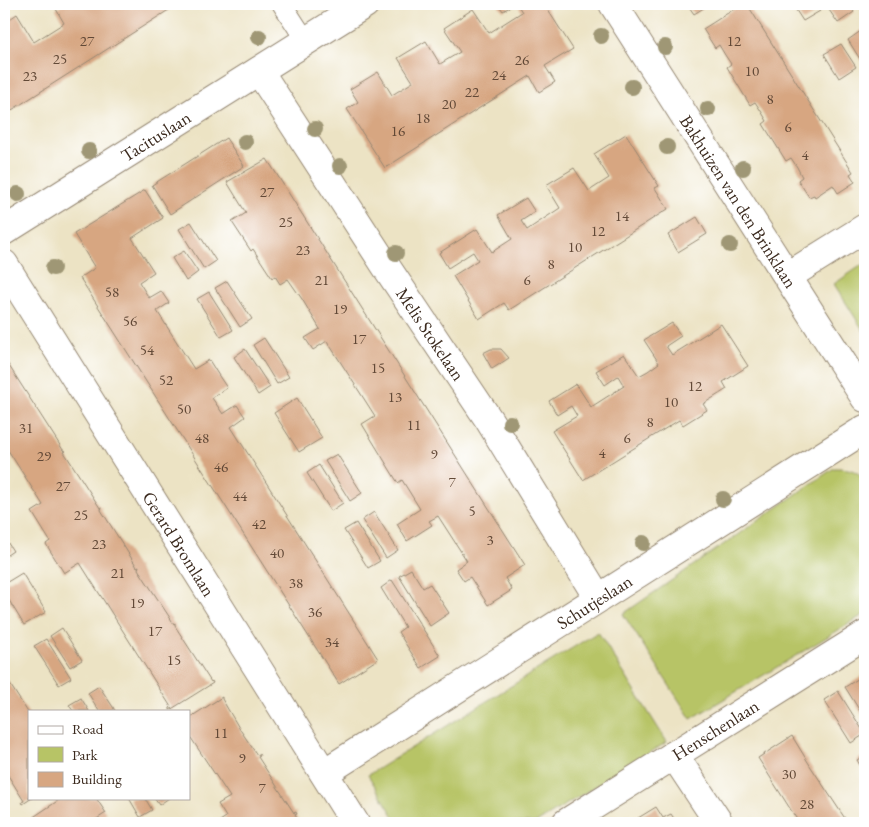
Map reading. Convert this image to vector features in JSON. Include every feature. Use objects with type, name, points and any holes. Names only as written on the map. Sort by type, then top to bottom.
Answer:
[{"type":"street","name":"Tacituslaan","points":[[4,231],[365,4]]},
{"type":"street","name":"Bakhuizen van den Brinklaan","points":[[613,4],[865,398]]},
{"type":"street","name":"Melis Stokelaan","points":[[259,71],[389,271],[489,420],[598,598]]},
{"type":"street","points":[[788,276],[865,228]]},
{"type":"street","name":"Gerard Bromlaan","points":[[4,264],[355,823]]},
{"type":"street","name":"Schutjeslaan","points":[[324,773],[865,429]]},
{"type":"street","name":"Henschenlaan","points":[[566,823],[865,634]]},
{"type":"street","points":[[674,754],[719,823]]},
{"type":"lane","points":[[282,4],[306,41]]},
{"type":"green space","points":[[865,263],[865,333],[834,284]]},
{"type":"green space","points":[[834,468],[852,470],[859,474],[865,482],[865,614],[691,719],[623,614]]},
{"type":"green space","points":[[598,632],[667,742],[536,823],[398,823],[368,775]]},
{"type":"building","points":[[65,4],[178,4],[4,115],[4,23],[17,14],[34,42],[64,23],[56,9]]},
{"type":"building","points":[[498,4],[515,4],[503,11]]},
{"type":"building","points":[[517,4],[544,4],[573,49],[545,66],[555,82],[539,92],[530,76],[385,168],[347,109],[358,102],[350,89],[378,72],[392,95],[413,82],[398,58],[426,41],[440,64],[460,52],[444,28],[473,9],[489,33],[522,12]]},
{"type":"building","points":[[687,4],[710,4],[694,14]]},
{"type":"building","points":[[742,4],[747,4],[853,172],[850,174],[855,182],[838,193],[833,185],[815,197],[814,195],[809,197],[798,180],[802,177],[797,167],[791,158],[786,161],[763,124],[767,121],[761,111],[755,102],[750,105],[727,67],[731,64],[719,45],[715,48],[703,29]]},
{"type":"building","points":[[792,4],[816,4],[820,11],[803,21]]},
{"type":"building","points":[[825,4],[849,4],[854,12],[838,23]]},
{"type":"building","points":[[865,28],[865,67],[848,40]]},
{"type":"building","points":[[841,44],[856,67],[839,78],[824,54]]},
{"type":"building","points":[[626,134],[659,186],[655,188],[668,209],[509,310],[504,303],[479,319],[453,276],[478,260],[473,252],[448,268],[439,253],[477,229],[492,252],[512,239],[498,215],[526,198],[535,212],[521,221],[527,230],[560,208],[546,185],[574,168],[589,191],[609,178],[594,154]]},
{"type":"building","points":[[226,138],[244,166],[170,214],[152,185]]},
{"type":"building","points":[[267,159],[525,565],[505,578],[512,590],[488,605],[470,577],[464,581],[456,569],[467,561],[438,516],[429,521],[432,525],[407,541],[397,524],[420,509],[402,480],[398,483],[362,424],[375,416],[327,341],[313,350],[305,338],[320,329],[288,279],[280,284],[275,276],[272,278],[232,222],[246,213],[227,182]]},
{"type":"building","points":[[145,190],[163,218],[132,238],[154,272],[139,282],[149,298],[161,291],[169,303],[157,311],[194,369],[209,360],[227,388],[212,398],[223,414],[237,405],[245,417],[231,427],[378,659],[339,684],[80,278],[95,268],[74,234]]},
{"type":"building","points":[[697,217],[707,234],[678,252],[668,235]]},
{"type":"building","points":[[191,222],[216,261],[204,269],[179,229]]},
{"type":"building","points":[[184,251],[198,272],[186,281],[172,258]]},
{"type":"building","points":[[227,281],[252,319],[240,327],[215,288]]},
{"type":"building","points":[[209,292],[233,330],[221,337],[197,299]]},
{"type":"building","points":[[672,323],[681,336],[666,346],[672,355],[721,324],[748,366],[723,382],[727,389],[703,404],[707,410],[683,425],[679,420],[583,480],[552,431],[577,416],[571,406],[557,415],[549,401],[576,384],[591,407],[624,386],[618,376],[605,385],[596,371],[624,354],[639,376],[648,371],[659,363],[644,340]]},
{"type":"building","points":[[264,338],[289,377],[277,384],[253,345]]},
{"type":"building","points":[[245,349],[270,387],[258,395],[234,357]]},
{"type":"building","points":[[491,349],[501,349],[509,358],[492,369],[483,353]]},
{"type":"building","points":[[4,358],[63,450],[66,451],[64,452],[100,508],[102,507],[101,510],[137,567],[139,566],[138,569],[213,683],[170,710],[171,707],[80,563],[64,573],[46,544],[50,541],[32,512],[43,505],[6,447],[4,448]]},
{"type":"building","points":[[297,398],[322,438],[299,452],[274,413]]},
{"type":"building","points":[[337,454],[362,493],[350,501],[325,461]]},
{"type":"building","points":[[319,465],[343,503],[331,511],[307,473]]},
{"type":"building","points":[[374,512],[398,550],[386,558],[362,520]]},
{"type":"building","points":[[356,523],[380,561],[368,568],[344,530]]},
{"type":"building","points":[[4,537],[13,551],[4,557]]},
{"type":"building","points":[[411,569],[423,588],[430,584],[449,613],[430,626],[399,576]]},
{"type":"building","points":[[22,573],[46,612],[24,625],[4,592],[4,584]]},
{"type":"building","points":[[392,580],[440,656],[421,668],[398,632],[405,627],[381,588]]},
{"type":"building","points":[[62,628],[82,660],[70,667],[50,636]]},
{"type":"building","points":[[46,639],[71,678],[59,685],[34,646]]},
{"type":"building","points":[[4,675],[28,712],[29,800],[23,804],[22,802],[24,801],[4,769]]},
{"type":"building","points":[[864,675],[865,677],[865,719],[845,687]]},
{"type":"building","points":[[99,686],[114,710],[98,710],[88,693]]},
{"type":"building","points":[[838,691],[865,734],[851,743],[824,700]]},
{"type":"building","points":[[222,697],[239,728],[257,755],[259,754],[260,756],[258,757],[294,813],[296,812],[297,814],[295,815],[300,823],[217,823],[226,817],[218,804],[230,797],[190,737],[190,717]]},
{"type":"building","points":[[81,698],[88,710],[72,710],[69,705]]},
{"type":"building","points":[[792,736],[848,823],[800,823],[796,818],[758,758]]},
{"type":"building","points":[[865,755],[865,774],[857,760]]},
{"type":"building","points":[[59,800],[97,800],[106,813],[93,823],[38,823],[35,818],[33,820],[32,818]]},
{"type":"building","points":[[130,800],[146,800],[152,810],[140,817]]},
{"type":"building","points":[[155,800],[166,800],[159,805]]},
{"type":"building","points":[[656,807],[663,818],[671,814],[677,823],[630,823]]}]
